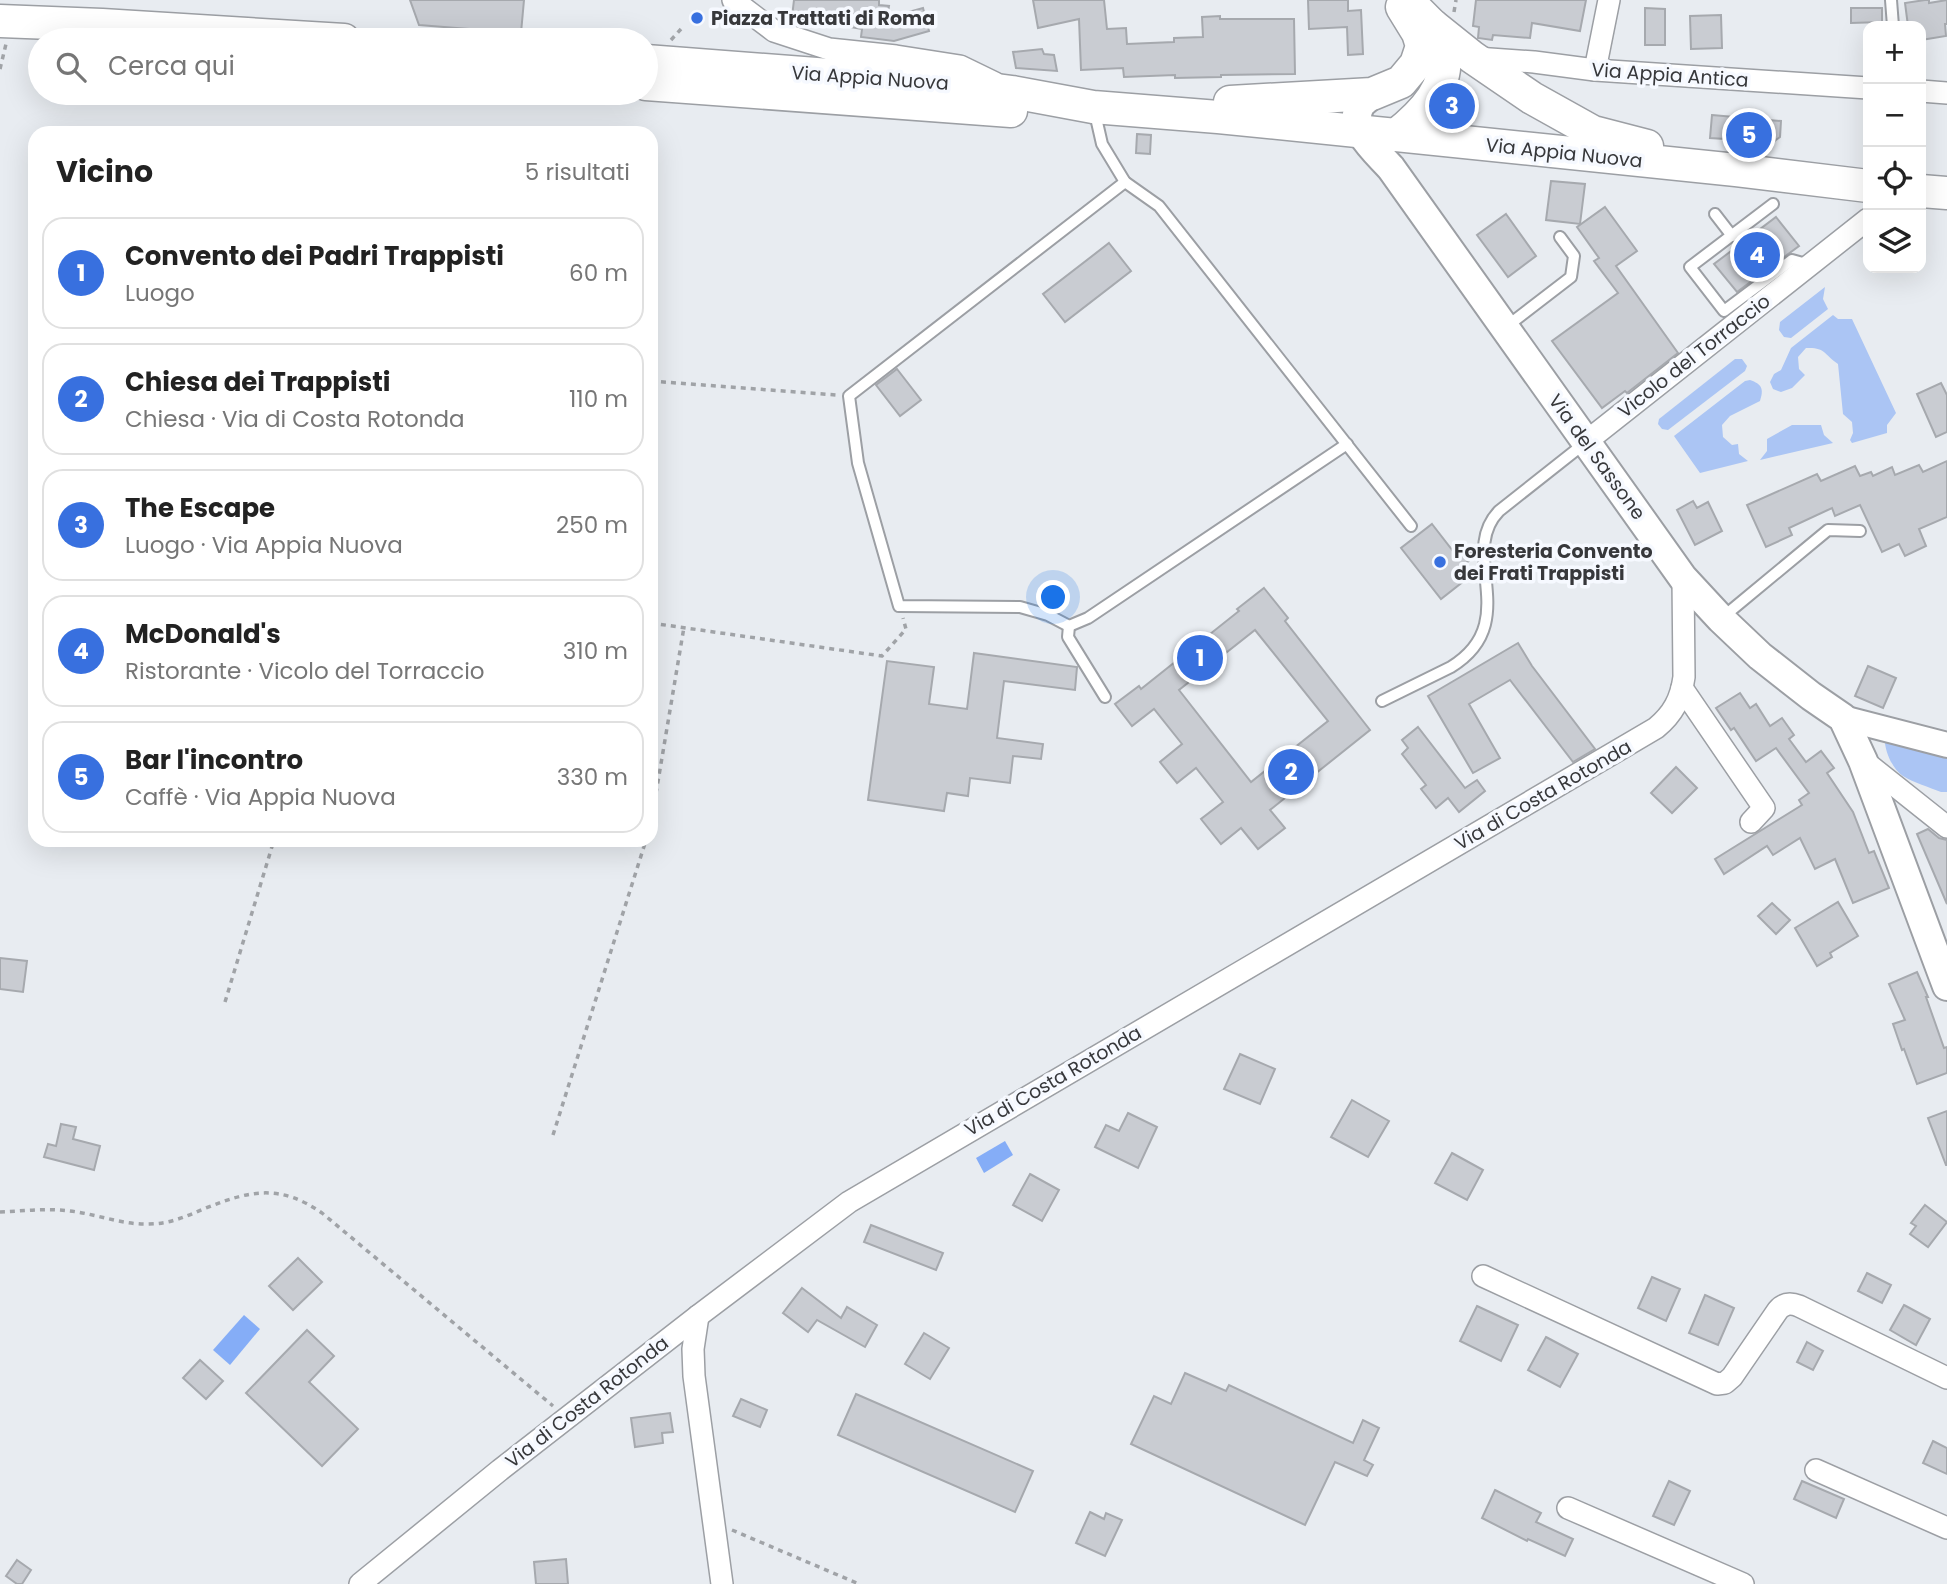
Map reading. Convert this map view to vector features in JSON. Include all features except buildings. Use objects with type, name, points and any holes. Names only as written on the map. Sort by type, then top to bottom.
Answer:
[{"type":"main road","points":[[1361,132],[1356,118],[1360,104],[1372,94],[1401,82],[1416,64],[1422,46],[1418,33],[1398,0]]},
{"type":"main road","points":[[1407,0],[1432,25],[1472,57],[1532,98],[1593,132],[1736,170]]},
{"type":"main road","points":[[68,28],[102,25],[150,28]]},
{"type":"main road","points":[[1391,168],[1390,145],[1396,135],[1416,119],[1440,83],[1444,59],[1432,25]]},
{"type":"main road","points":[[1,34],[28,32]]},
{"type":"main road","points":[[1,34],[28,41]]},
{"type":"main road","points":[[1472,57],[1488,81],[1510,104],[1572,154]]},
{"type":"main road","name":"Via Appia Nuova","points":[[658,62],[959,85],[1093,107],[1396,135],[1863,185]]},
{"type":"main road","name":"Via Appia Nuova","points":[[658,85],[1019,112],[1093,107]]},
{"type":"main road","points":[[1137,111],[1213,103],[1372,94]]},
{"type":"main road","name":"Via del Sassone","points":[[1361,132],[1391,168],[1683,578],[1721,619],[1785,677],[1843,718],[1863,761],[1947,986]]},
{"type":"main road","points":[[1926,191],[1947,193]]},
{"type":"street","points":[[733,0],[774,31],[785,35],[829,49],[960,66],[1012,92]]},
{"type":"street","points":[[1595,70],[1609,0]]},
{"type":"street","name":"Via Appia Antica","points":[[1472,57],[1595,70],[1863,88]]},
{"type":"street","points":[[1926,91],[1947,93]]},
{"type":"street","name":"Vicolo del Torraccio","points":[[1587,441],[1863,223]]},
{"type":"street","name":"Via di Costa Rotonda","points":[[360,1584],[500,1470],[849,1202],[1648,733],[1670,715],[1682,688],[1683,578]]},
{"type":"street","points":[[1682,688],[1764,808],[1751,822]]},
{"type":"street","points":[[1843,718],[1947,745]]},
{"type":"street","points":[[1863,761],[1947,827]]},
{"type":"street","points":[[1483,1276],[1717,1384],[1725,1383],[1732,1377],[1780,1307],[1787,1304],[1799,1306],[1947,1378]]},
{"type":"street","points":[[698,1316],[693,1367],[722,1584]]},
{"type":"street","points":[[1816,1470],[1947,1528]]},
{"type":"street","points":[[1569,1508],[1743,1584]]},
{"type":"lane","points":[[1891,0],[1893,21]]},
{"type":"lane","points":[[1093,107],[1102,144],[1125,182],[1159,206],[1411,526]]},
{"type":"lane","points":[[1069,626],[1048,615],[1020,607],[899,606],[858,463],[849,396],[1125,182]]},
{"type":"lane","points":[[1773,204],[1690,267],[1724,311],[1792,260],[1810,265]]},
{"type":"lane","points":[[1715,214],[1732,236]]},
{"type":"lane","points":[[1504,329],[1571,277],[1573,256],[1560,237]]},
{"type":"lane","points":[[1382,701],[1451,667],[1475,647],[1481,639],[1486,622],[1485,543],[1488,524],[1499,512],[1587,441]]},
{"type":"lane","points":[[1069,626],[1088,618],[1347,444]]},
{"type":"lane","points":[[1721,619],[1828,530],[1860,531]]},
{"type":"lane","points":[[1069,626],[1068,637],[1105,697]]},
{"type":"path","points":[[658,382],[849,396]]},
{"type":"path","points":[[658,624],[882,656],[906,629],[899,606]]},
{"type":"path","points":[[658,782],[684,628]]},
{"type":"path","points":[[225,1002],[272,847]]},
{"type":"path","points":[[553,1135],[644,847]]},
{"type":"path","points":[[0,1212],[68,1210],[128,1223],[156,1224],[242,1196],[268,1192],[290,1195],[322,1213],[568,1419]]},
{"type":"path","points":[[713,1522],[859,1584]]},
{"type":"shaded area","points":[[1825,287],[1823,299],[1828,309],[1791,338],[1784,337],[1779,330],[1780,322]]},
{"type":"shaded area","points":[[1833,315],[1838,319],[1852,319],[1896,413],[1887,425],[1887,433],[1852,443],[1852,422],[1843,414],[1838,364],[1821,350],[1806,348],[1798,357],[1799,369],[1805,375],[1792,388],[1781,392],[1773,389],[1770,382],[1774,374],[1781,370],[1791,348]]},
{"type":"shaded area","points":[[1735,359],[1742,359],[1747,366],[1745,371],[1668,430],[1662,429],[1658,424],[1659,419]]},
{"type":"shaded area","points":[[1750,380],[1761,388],[1760,401],[1730,416],[1722,425],[1723,437],[1732,445],[1738,444],[1739,454],[1748,461],[1700,473],[1674,436],[1745,381]]},
{"type":"shaded area","points":[[1792,425],[1821,425],[1824,435],[1833,443],[1760,460],[1767,451],[1767,439]]},
{"type":"shaded area","points":[[1885,735],[1947,754],[1947,792],[1917,783],[1899,773],[1887,752]]},
{"type":"shaded area","points":[[1005,1141],[1013,1155],[984,1173],[976,1158]]},
{"type":"shaded area","points":[[244,1315],[260,1329],[230,1365],[213,1350]]},
{"type":"place","name":"Piazza Trattati di Roma","points":[[697,18]]},
{"type":"place","name":"The Escape","points":[[1452,106]]},
{"type":"place","name":"Bar l'incontro","points":[[1749,135]]},
{"type":"place","name":"McDonald's","points":[[1757,255]]},
{"type":"place","name":"Foresteria Convento dei Frati Trappisti","points":[[1440,562]]},
{"type":"place","name":"Convento dei Padri Trappisti","points":[[1200,658]]},
{"type":"place","name":"Chiesa dei Trappisti","points":[[1291,772]]}]
